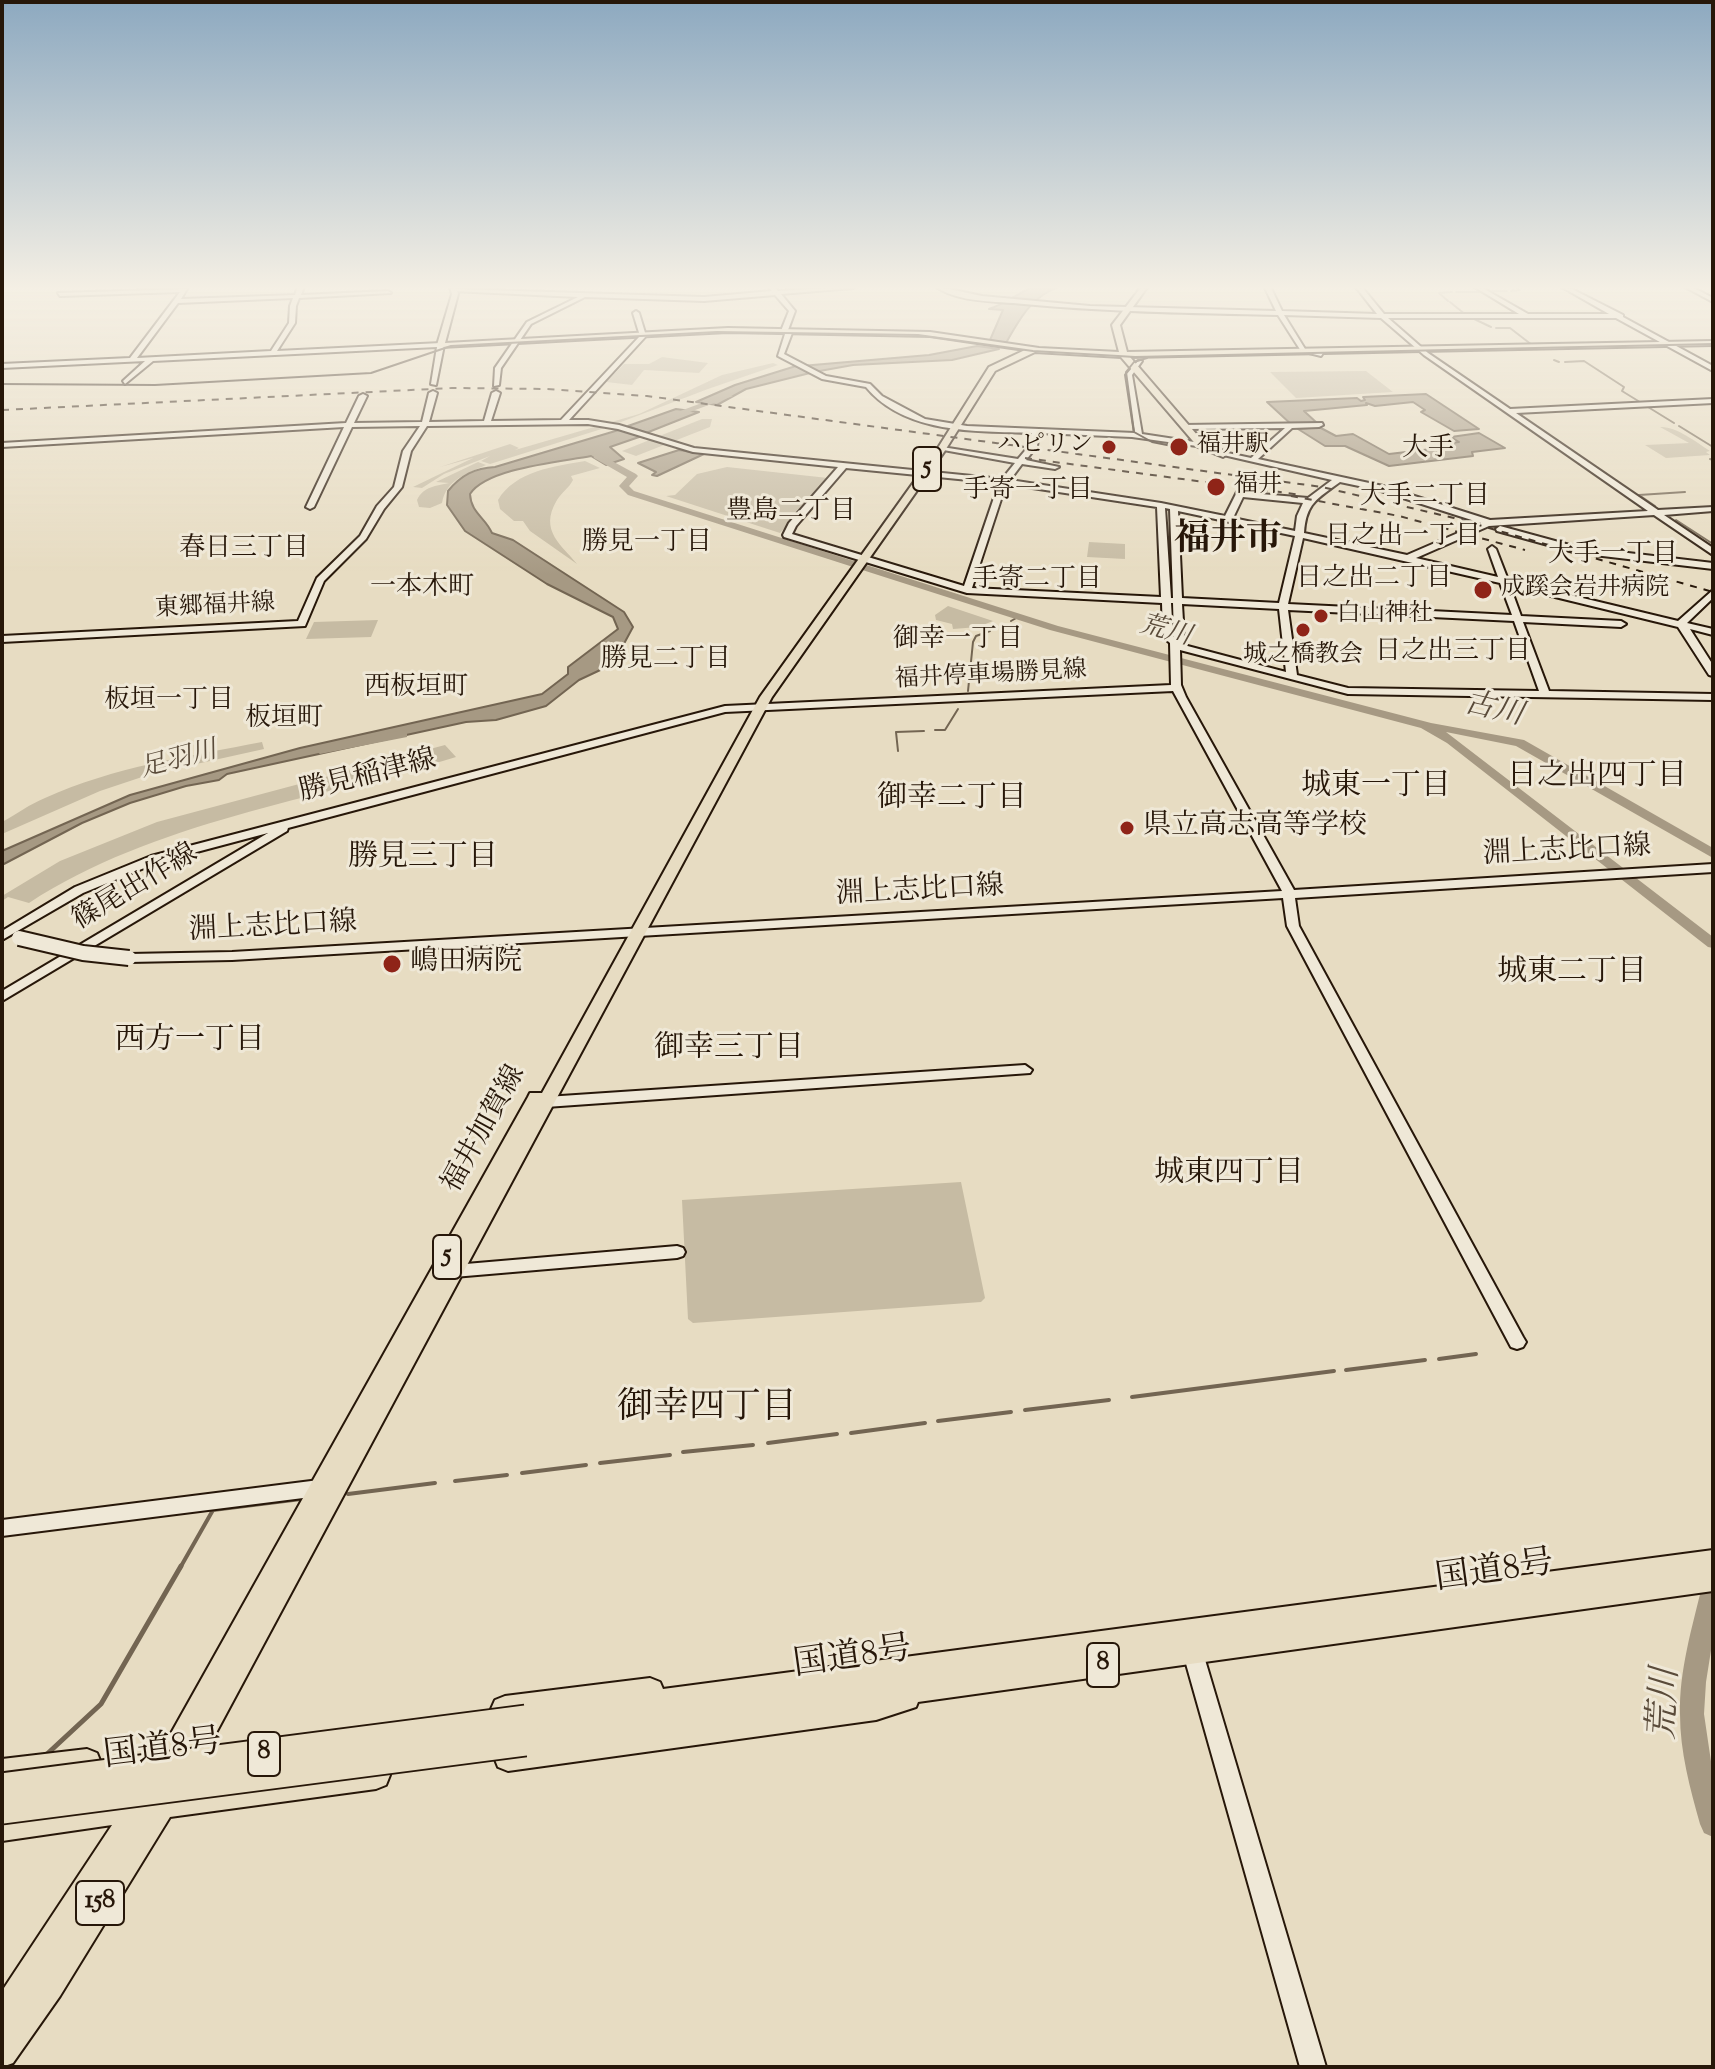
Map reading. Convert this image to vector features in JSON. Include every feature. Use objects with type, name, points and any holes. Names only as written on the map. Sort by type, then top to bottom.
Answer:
[{"type":"highway","name":"国道8号","points":[[2,1788],[950,1684],[1193,1653],[1679,1575],[1713,1561]]},
{"type":"highway","name":"国道8号","points":[[2,1809],[925,1667],[1679,1575],[1713,1580]]},
{"type":"highway","points":[[2,1773],[870,1664],[925,1667]]},
{"type":"highway","points":[[2,1826],[876,1707],[950,1684]]},
{"type":"highway","name":"158","points":[[2,2052],[49,1985],[183,1752]]},
{"type":"highway","name":"158","points":[[2,2019],[152,1805]]},
{"type":"main road","name":"福井加賀線","points":[[183,1752],[633,932],[760,707],[986,383]]},
{"type":"main road","points":[[1152,383],[1187,427],[1206,446],[1223,454]]},
{"type":"main road","points":[[1156,383],[1211,441],[1206,446]]},
{"type":"main road","name":"福井加賀線","points":[[329,1487],[454,1271],[546,1102],[633,932]]},
{"type":"street","name":"東郷福井線","points":[[2,639],[302,624],[320,580],[363,537],[380,508],[398,487],[407,451],[425,424],[435,383]]},
{"type":"street","points":[[487,423],[497,383]]},
{"type":"street","points":[[563,422],[599,383]]},
{"type":"street","points":[[849,383],[868,385],[879,398],[920,420],[957,427],[1136,436],[1206,446]]},
{"type":"street","points":[[1126,383],[1136,436]]},
{"type":"street","points":[[1467,383],[1713,552]]},
{"type":"street","points":[[310,507],[363,396]]},
{"type":"street","points":[[1508,411],[1713,401]]},
{"type":"street","points":[[2,445],[349,425],[596,423],[680,447],[1003,481],[1161,505],[1501,579],[1713,632]]},
{"type":"street","points":[[1187,427],[1292,428],[1319,425]]},
{"type":"street","points":[[1252,461],[1292,428]]},
{"type":"street","points":[[967,590],[1003,481],[1033,446],[1036,431]]},
{"type":"street","points":[[942,449],[1055,467]]},
{"type":"street","points":[[1223,454],[1389,490],[1488,523]]},
{"type":"street","points":[[843,466],[786,532],[859,565],[967,590],[1621,624]]},
{"type":"street","points":[[1292,676],[1283,605],[1300,534],[1301,516],[1309,501],[1338,479]]},
{"type":"street","points":[[1228,519],[1240,494],[1309,501]]},
{"type":"street","points":[[1161,505],[1171,600],[1179,638],[1175,647],[1177,688],[1290,893],[1293,926],[1517,1342]]},
{"type":"street","points":[[1171,600],[1174,508]]},
{"type":"street","points":[[1408,558],[1488,523],[1713,509]]},
{"type":"street","points":[[1500,529],[1587,552],[1713,566]]},
{"type":"street","points":[[1492,549],[1545,694]]},
{"type":"street","points":[[1681,623],[1713,593]]},
{"type":"street","points":[[1681,623],[1713,673]]},
{"type":"street","points":[[1175,647],[1348,691],[1713,697]]},
{"type":"street","name":"福井停車場勝見線","points":[[760,707],[1177,688]]},
{"type":"street","name":"勝見稲津線","points":[[3,935],[48,906],[113,875],[196,846],[725,709],[760,707]]},
{"type":"street","name":"篠尾出作線","points":[[2,997],[293,822]]},
{"type":"street","name":"淵上志比口線","points":[[3,935],[83,953],[180,959],[1713,868]]},
{"type":"street","points":[[546,1102],[1025,1070]]},
{"type":"street","points":[[454,1271],[677,1252]]},
{"type":"street","points":[[2,1528],[329,1487]]},
{"type":"street","points":[[1193,1653],[1313,2067]]},
{"type":"shaded area","points":[[706,383],[727,383],[608,427],[490,464],[481,461],[490,456],[444,474],[422,488],[413,487],[473,458],[440,467],[510,444],[519,448],[515,450],[639,414]]},
{"type":"shaded area","points":[[772,383],[746,389],[717,405],[696,402],[735,385]]},
{"type":"shaded area","points":[[1281,383],[1381,383],[1393,392],[1296,398]]},
{"type":"shaded area","points":[[1426,394],[1479,429],[1454,431],[1421,412],[1425,410],[1413,402],[1375,406],[1366,403],[1304,411],[1317,423],[1293,426],[1267,402],[1357,398],[1361,401],[1365,400],[1363,397]]},
{"type":"shaded area","points":[[676,409],[699,412],[646,433],[628,426]]},
{"type":"shaded area","points":[[702,419],[712,419],[710,427],[636,456],[622,451]]},
{"type":"shaded area","points":[[1319,427],[1336,436],[1353,434],[1389,454],[1440,448],[1438,445],[1459,442],[1451,437],[1479,433],[1505,448],[1472,452],[1473,456],[1389,466],[1345,446],[1325,446],[1298,429]]},
{"type":"shaded area","points":[[1660,427],[1686,435],[1710,451],[1706,452],[1710,455],[1666,458],[1645,445],[1689,443]]},
{"type":"shaded area","points":[[622,429],[642,436],[610,447],[624,459],[606,465],[591,456],[525,468],[492,478],[470,494],[473,506],[492,533],[513,540],[624,612],[633,627],[613,664],[579,680],[546,706],[496,720],[466,722],[227,774],[219,780],[186,786],[130,803],[82,823],[2,865],[2,851],[130,795],[300,748],[542,694],[568,674],[568,667],[618,629],[613,617],[547,584],[465,531],[447,505],[448,491],[475,471]]},
{"type":"shaded area","points":[[679,450],[704,454],[657,476],[652,475],[656,472],[638,463]]},
{"type":"shaded area","points":[[585,461],[600,468],[571,476],[573,480],[557,500],[550,521],[555,537],[577,564],[530,531],[523,521],[514,521],[500,509],[498,500],[505,490],[525,476]]},
{"type":"shaded area","points":[[478,462],[486,465],[452,483],[442,503],[430,508],[419,507],[417,500],[423,492],[449,483],[436,482]]},
{"type":"shaded area","points":[[727,467],[829,479],[780,533],[666,496],[675,495],[697,474]]},
{"type":"shaded area","points":[[1089,542],[1125,544],[1125,559],[1087,557]]},
{"type":"shaded area","points":[[948,606],[993,621],[978,627],[953,629],[952,624],[936,620],[935,615]]},
{"type":"shaded area","points":[[378,620],[371,637],[306,639],[314,622]]},
{"type":"shaded area","points":[[262,742],[264,749],[151,774],[100,791],[2,834],[2,822],[39,800],[71,787],[152,764]]},
{"type":"shaded area","points":[[445,745],[456,757],[182,832],[77,875],[29,903],[8,897],[2,901],[2,896],[60,861],[157,822]]},
{"type":"shaded area","points":[[961,1182],[985,1298],[981,1302],[693,1323],[688,1319],[682,1200]]},
{"type":"waterway","points":[[1617,383],[1624,387],[1622,391],[1674,423]]},
{"type":"waterway","name":"足羽川","points":[[668,417],[729,396]]},
{"type":"waterway","points":[[1679,426],[1713,447]]},
{"type":"waterway","name":"荒川","points":[[596,452],[597,456],[633,476],[624,486],[631,493],[1054,628],[1425,725],[1451,740],[1713,944]]},
{"type":"waterway","points":[[1655,506],[1639,495],[1685,492]]},
{"type":"waterway","points":[[1676,520],[1713,544]]},
{"type":"waterway","name":"荒川","points":[[1011,621],[1018,617]]},
{"type":"waterway","points":[[968,691],[973,642],[976,636],[990,631]]},
{"type":"waterway","points":[[935,730],[945,730],[958,709]]},
{"type":"waterway","name":"古川","points":[[1435,726],[1520,743],[1713,854]]},
{"type":"waterway","points":[[898,751],[896,732],[924,731]]},
{"type":"waterway","name":"足羽川","points":[[320,750],[403,734]]},
{"type":"waterway","points":[[1439,1359],[1476,1354]]},
{"type":"waterway","points":[[1346,1370],[1425,1360]]},
{"type":"waterway","points":[[1132,1397],[1334,1371]]},
{"type":"waterway","points":[[1025,1410],[1109,1400]]},
{"type":"waterway","points":[[938,1421],[1011,1412]]},
{"type":"waterway","points":[[851,1433],[925,1423]]},
{"type":"waterway","points":[[768,1443],[837,1434]]},
{"type":"waterway","points":[[683,1452],[753,1445]]},
{"type":"waterway","points":[[600,1463],[670,1455]]},
{"type":"waterway","points":[[522,1473],[586,1465]]},
{"type":"waterway","points":[[455,1481],[507,1475]]},
{"type":"waterway","points":[[348,1494],[435,1483]]},
{"type":"waterway","points":[[180,1568],[213,1510],[301,1499]]},
{"type":"waterway","points":[[46,1755],[101,1704],[181,1566]]},
{"type":"waterway","name":"荒川","points":[[1713,1586],[1692,1698],[1696,1756],[1713,1824]]},
{"type":"tram line","points":[[2,384],[199,383]]},
{"type":"tram line","points":[[1127,383],[1134,432],[1152,442],[1187,449]]},
{"type":"railway","points":[[2,410],[452,388],[546,389],[647,396],[1322,487],[1454,518],[1713,592]]},
{"type":"railway","points":[[1025,458],[1302,495]]},
{"type":"railway","points":[[1291,496],[1399,516],[1525,550]]},
{"type":"place","name":"ハピリン","points":[[1109,447]]},
{"type":"place","name":"福井駅","points":[[1179,447]]},
{"type":"place","name":"福井","points":[[1216,487]]},
{"type":"place","name":"成蹊会岩井病院","points":[[1483,590]]},
{"type":"place","name":"白山神社","points":[[1321,616]]},
{"type":"place","name":"城之橋教会","points":[[1303,630]]},
{"type":"place","name":"県立高志高等学校","points":[[1127,828]]},
{"type":"place","name":"嶋田病院","points":[[392,964]]},
{"type":"district","name":"大手","points":[[1428,451]]},
{"type":"district","name":"手寄一丁目","points":[[1028,493]]},
{"type":"district","name":"大手二丁目","points":[[1425,499]]},
{"type":"district","name":"豊島二丁目","points":[[791,514]]},
{"type":"district","name":"日之出一丁目","points":[[1403,539]]},
{"type":"district","name":"福井市","points":[[1228,543]]},
{"type":"district","name":"勝見一丁目","points":[[647,545]]},
{"type":"district","name":"春日三丁目","points":[[244,551]]},
{"type":"district","name":"大手一丁目","points":[[1613,557]]},
{"type":"district","name":"日之出二丁目","points":[[1374,581]]},
{"type":"district","name":"手寄二丁目","points":[[1037,582]]},
{"type":"district","name":"一本木町","points":[[422,590]]},
{"type":"district","name":"御幸一丁目","points":[[958,642]]},
{"type":"district","name":"日之出三丁目","points":[[1453,654]]},
{"type":"district","name":"勝見二丁目","points":[[666,662]]},
{"type":"district","name":"西板垣町","points":[[416,690]]},
{"type":"district","name":"板垣一丁目","points":[[169,703]]},
{"type":"district","name":"板垣町","points":[[284,721]]},
{"type":"district","name":"日之出四丁目","points":[[1597,779]]},
{"type":"district","name":"城東一丁目","points":[[1376,789]]},
{"type":"district","name":"御幸二丁目","points":[[952,801]]},
{"type":"district","name":"勝見三丁目","points":[[423,860]]},
{"type":"district","name":"城東二丁目","points":[[1572,975]]},
{"type":"district","name":"西方一丁目","points":[[190,1043]]},
{"type":"district","name":"御幸三丁目","points":[[729,1051]]},
{"type":"district","name":"城東四丁目","points":[[1229,1176]]},
{"type":"district","name":"御幸四丁目","points":[[707,1411]]}]
